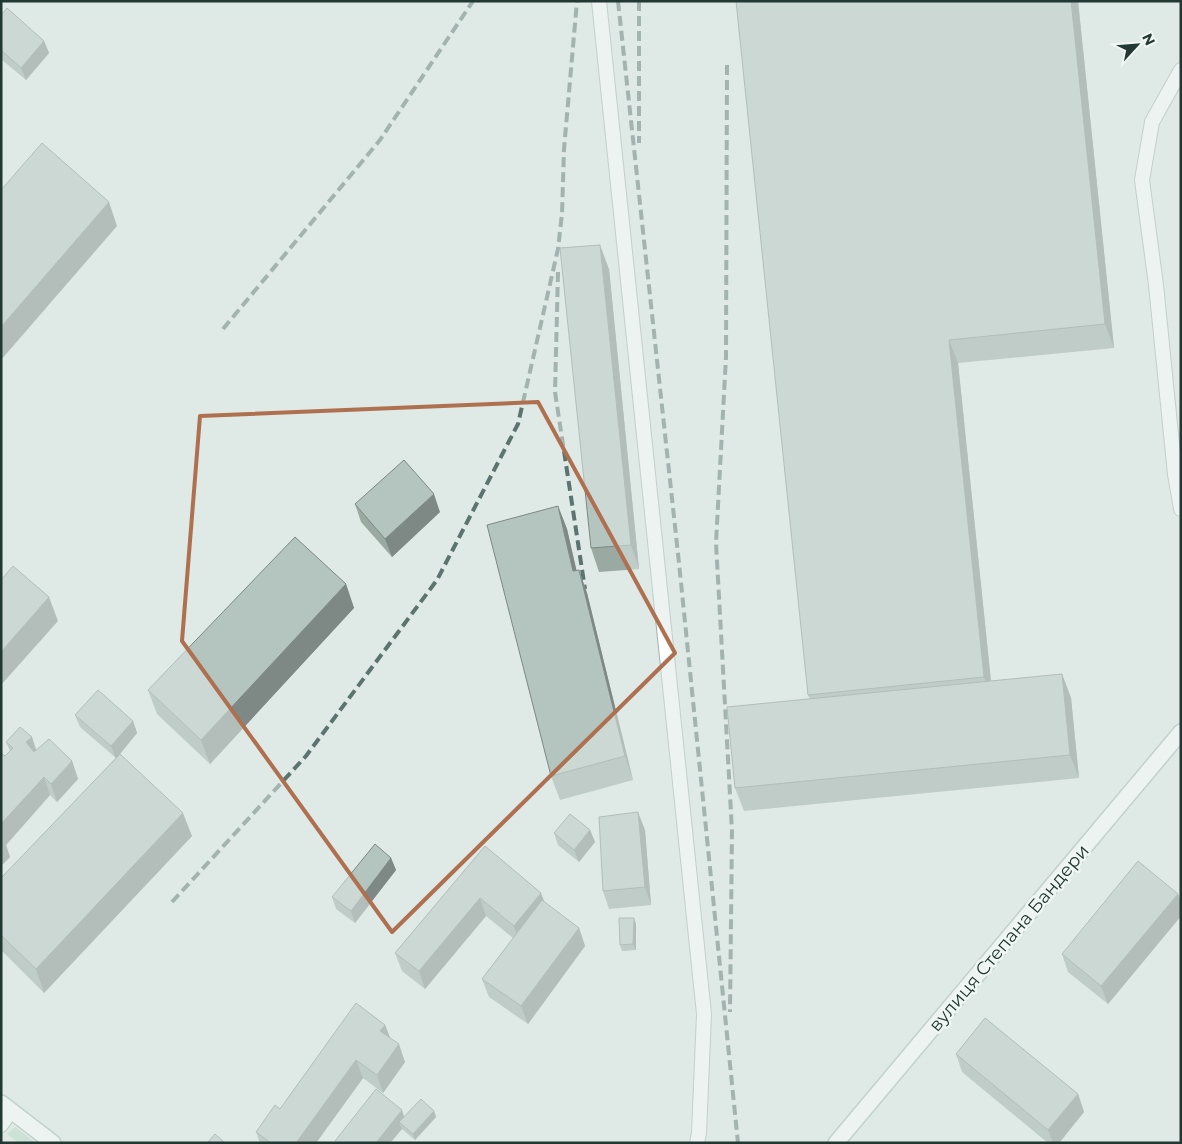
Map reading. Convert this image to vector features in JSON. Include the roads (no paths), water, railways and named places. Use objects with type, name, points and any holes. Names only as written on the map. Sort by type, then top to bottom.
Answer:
[{"type":"street","name":"вулиця Степана Бандери","points":[[836,1143],[1181,732]]},
{"type":"street","points":[[6,1107],[53,1143]]},
{"type":"lane","points":[[599,1],[704,1014],[697,1143]]},
{"type":"lane","points":[[1180,500],[1156,285],[1142,180],[1152,122],[1181,70]]},
{"type":"lane","points":[[1,1125],[6,1107]]},
{"type":"railway","points":[[223,329],[380,140],[473,1]]},
{"type":"railway","points":[[172,902],[306,756],[437,580],[518,424],[558,249],[562,214],[564,149],[577,1]]},
{"type":"railway","points":[[618,1],[679,563],[738,1143]]},
{"type":"railway","points":[[639,1],[639,143]]},
{"type":"railway","points":[[727,65],[726,357],[716,543],[732,831],[730,1012]]},
{"type":"railway","points":[[558,272],[555,392],[585,589]]}]
